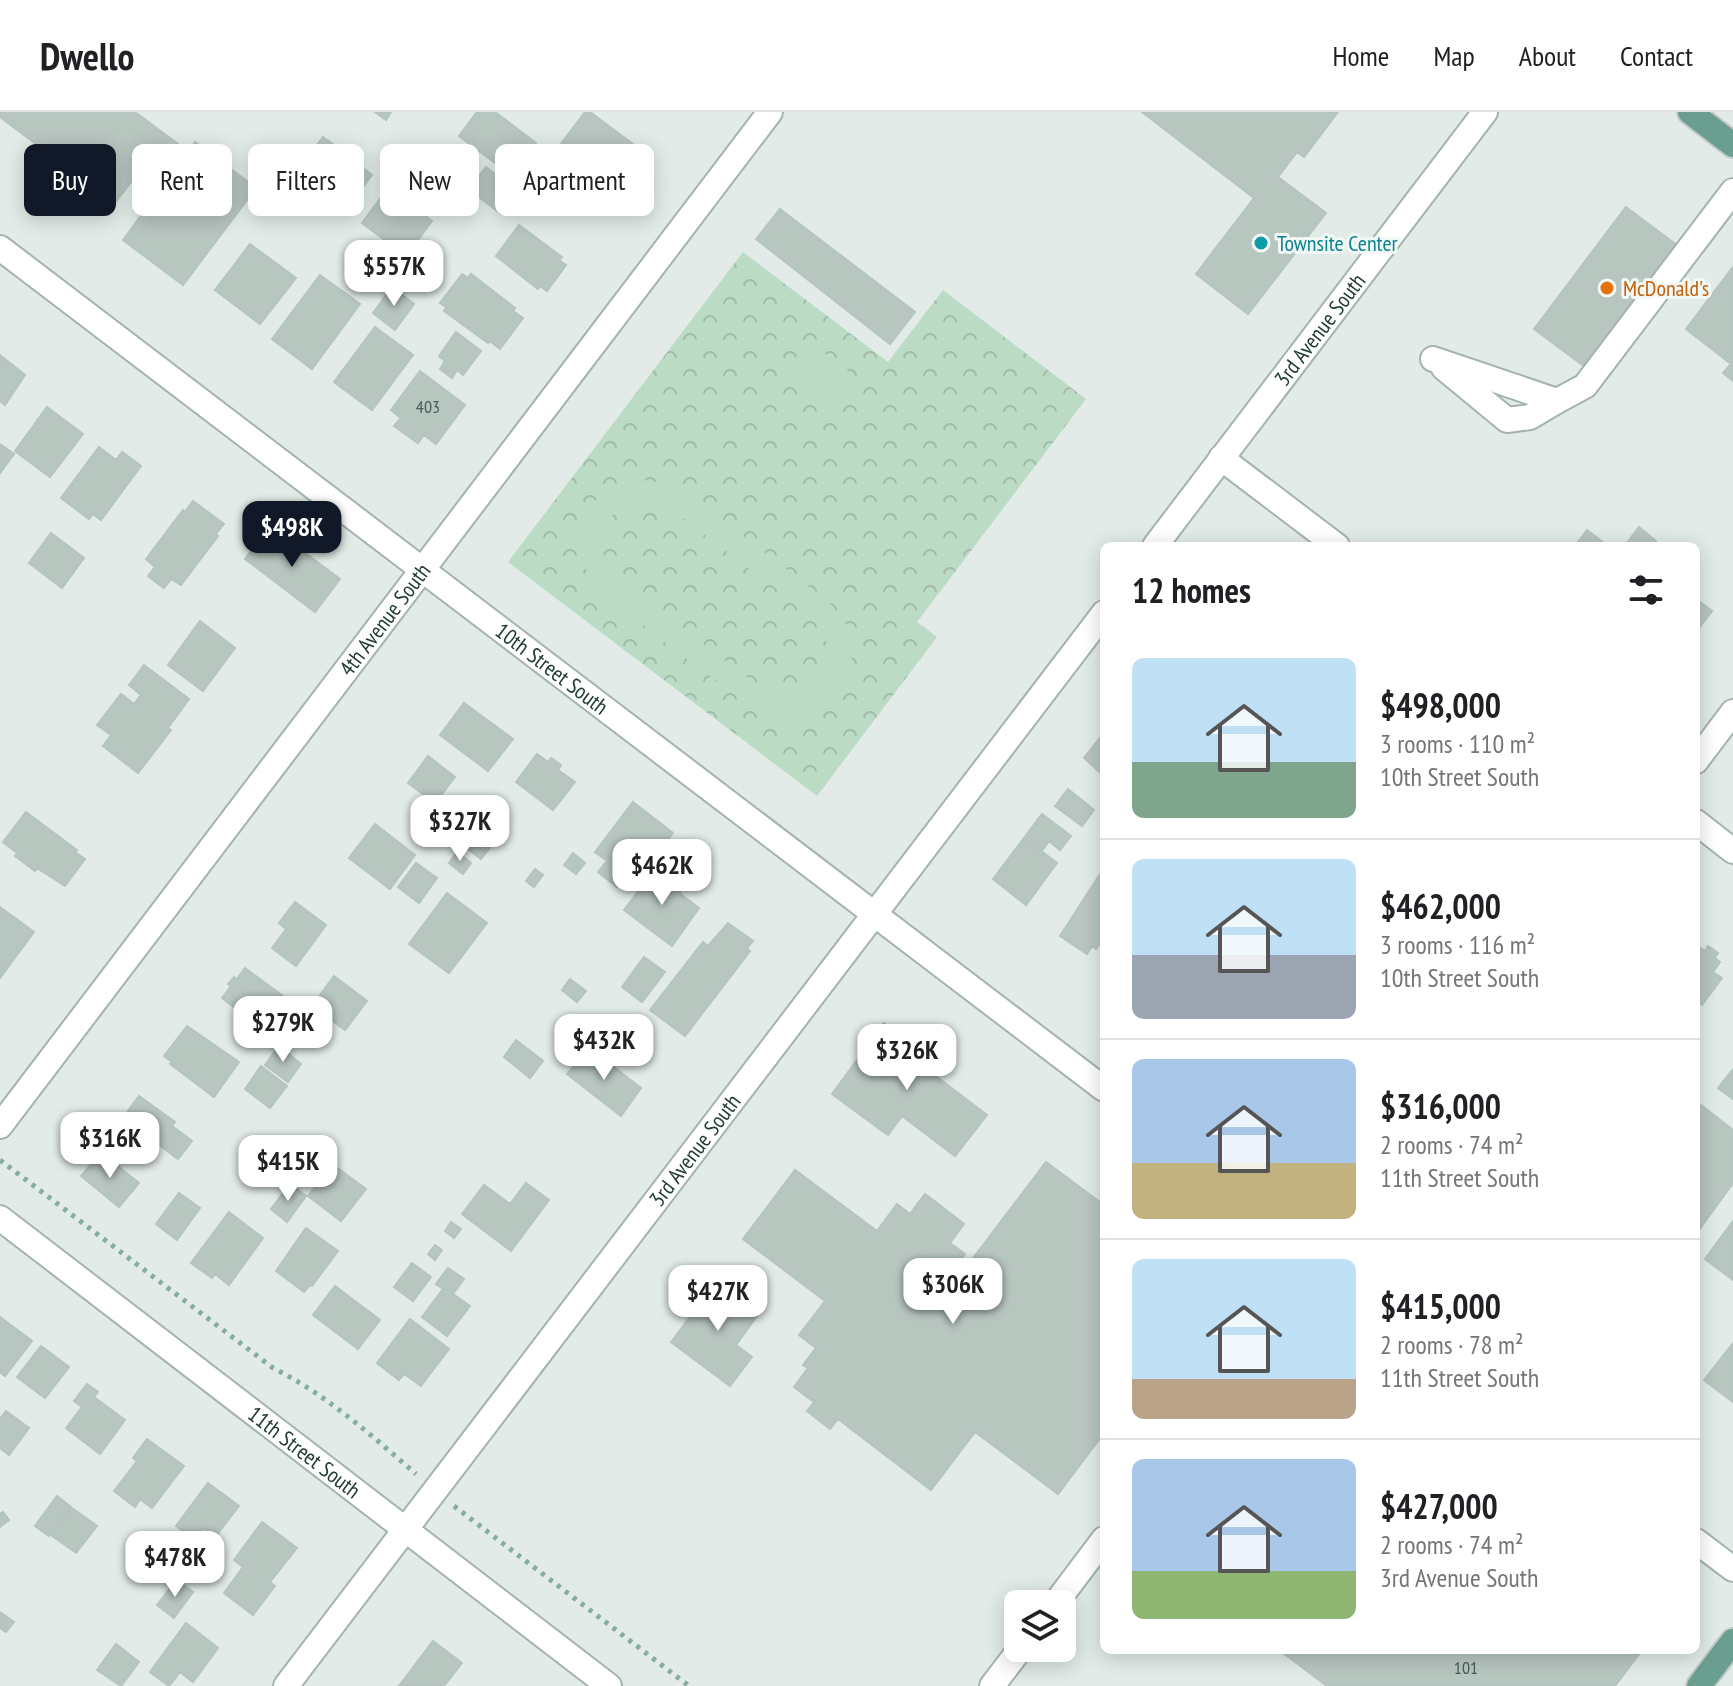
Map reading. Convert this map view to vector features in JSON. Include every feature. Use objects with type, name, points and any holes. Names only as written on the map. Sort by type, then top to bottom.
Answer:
[{"type":"main road","points":[[1690,112],[1733,145]]},
{"type":"main road","points":[[1699,1686],[1733,1641]]},
{"type":"street","name":"3rd Avenue South","points":[[1158,542],[1485,112]]},
{"type":"street","name":"4th Avenue South","points":[[0,1126],[767,113]]},
{"type":"street","points":[[1557,401],[1433,359],[1507,420],[1530,417],[1585,386],[1733,191]]},
{"type":"street","name":"10th Street South","points":[[0,248],[1100,1086]]},
{"type":"street","points":[[1221,458],[1332,542]]},
{"type":"street","name":"3rd Avenue South","points":[[286,1686],[1100,618]]},
{"type":"street","points":[[1700,756],[1733,712]]},
{"type":"street","points":[[1700,825],[1733,851]]},
{"type":"street","name":"11th Street South","points":[[0,1218],[609,1686]]},
{"type":"street","points":[[1066,1590],[1100,1544]]},
{"type":"street","points":[[1700,1544],[1733,1569]]},
{"type":"street","points":[[992,1686],[1010,1662]]},
{"type":"path","points":[[0,1160],[273,1368],[307,1385],[384,1444],[436,1491],[689,1686]]},
{"type":"green space","points":[[743,252],[888,362],[943,290],[1086,399],[917,622],[937,637],[817,796],[508,562]]},
{"type":"green space","points":[[808,341],[856,377],[830,412],[782,376]]},
{"type":"green space","points":[[635,479],[682,490],[828,601],[847,627],[852,644],[852,657],[845,681],[830,701],[809,715],[791,719],[772,716],[749,706],[603,595],[583,561],[582,532],[588,512],[596,500]],"holes":[[[639,501],[671,509],[813,617],[824,635],[828,651],[827,666],[821,679],[811,688],[797,693],[780,693],[760,687],[618,580],[602,550],[602,534],[610,518]]]},
{"type":"building","points":[[0,112],[135,112],[178,144],[132,144],[132,181],[116,202],[116,144],[36,144],[0,117]]},
{"type":"building","points":[[375,112],[391,112],[386,120]]},
{"type":"building","points":[[477,112],[495,112],[536,143],[495,144],[495,163],[479,151],[479,144],[470,144],[459,136]]},
{"type":"building","points":[[585,112],[590,112],[633,144],[561,144]]},
{"type":"building","name":"Townsite Center","points":[[1142,112],[1338,112],[1304,157],[1297,152],[1278,177],[1326,213],[1248,314],[1196,274],[1254,198]]},
{"type":"building","points":[[323,137],[333,144],[318,144]]},
{"type":"building","points":[[486,167],[495,174],[495,209],[479,197],[479,176]]},
{"type":"building","points":[[364,169],[372,175],[364,186]]},
{"type":"building","points":[[232,170],[248,182],[248,199],[183,285],[123,240],[141,216],[232,216]]},
{"type":"building","points":[[380,199],[380,216],[425,216],[432,221],[406,256],[362,223]]},
{"type":"building","name":"McDonald's","points":[[1626,207],[1678,246],[1588,369],[1534,329]]},
{"type":"building","points":[[780,209],[915,312],[890,344],[756,239]]},
{"type":"building","points":[[519,225],[562,257],[559,260],[566,265],[547,291],[540,286],[538,289],[496,256]]},
{"type":"building","points":[[250,244],[296,278],[260,324],[215,290]]},
{"type":"building","points":[[1733,267],[1733,381],[1723,373],[1731,364],[1686,329]]},
{"type":"building","points":[[462,274],[468,278],[471,274],[515,308],[513,311],[523,318],[500,349],[444,311],[446,307],[440,303]]},
{"type":"building","points":[[320,275],[360,304],[312,369],[272,339]]},
{"type":"building","points":[[392,287],[414,304],[395,330],[373,313]]},
{"type":"building","points":[[375,327],[413,355],[372,410],[334,382]]},
{"type":"building","points":[[456,332],[481,351],[463,375],[457,370],[452,378],[440,369],[445,361],[439,356]]},
{"type":"building","points":[[0,355],[25,375],[5,405],[0,401]]},
{"type":"building","points":[[420,371],[465,405],[436,444],[424,435],[418,443],[394,426],[401,418],[391,410]]},
{"type":"building","points":[[47,407],[83,434],[50,477],[15,451]]},
{"type":"building","points":[[0,444],[14,454],[0,473]]},
{"type":"building","points":[[99,447],[116,460],[122,452],[141,466],[101,520],[93,514],[89,519],[61,498]]},
{"type":"building","points":[[193,501],[224,524],[181,585],[171,579],[164,588],[148,576],[155,567],[146,559]]},
{"type":"building","points":[[269,526],[340,579],[315,612],[245,559]]},
{"type":"building","points":[[1639,527],[1656,541],[1655,542],[1628,542]]},
{"type":"building","points":[[1587,530],[1603,542],[1578,542]]},
{"type":"building","points":[[51,533],[84,558],[62,588],[29,563]]},
{"type":"building","points":[[1700,602],[1712,611],[1700,627]]},
{"type":"building","points":[[200,621],[235,648],[203,691],[168,665]]},
{"type":"building","points":[[144,665],[189,699],[168,728],[171,730],[138,773],[103,746],[111,735],[97,725],[121,694],[134,704],[141,695],[129,685]]},
{"type":"building","points":[[464,703],[513,739],[488,771],[440,735]]},
{"type":"building","points":[[1100,738],[1100,772],[1084,758]]},
{"type":"building","points":[[537,754],[548,762],[551,758],[561,765],[558,770],[575,782],[553,810],[516,782]]},
{"type":"building","points":[[428,756],[455,777],[435,803],[408,783]]},
{"type":"building","points":[[1068,789],[1094,810],[1082,826],[1055,806]]},
{"type":"building","points":[[633,802],[673,833],[652,861],[642,853],[617,887],[598,872],[607,861],[595,852]]},
{"type":"building","points":[[476,804],[506,827],[481,859],[452,837]]},
{"type":"building","points":[[26,812],[85,859],[65,886],[37,868],[35,871],[3,842]]},
{"type":"building","points":[[1042,814],[1071,836],[1060,850],[1049,841],[1041,852],[1024,838]]},
{"type":"building","points":[[375,824],[415,855],[390,889],[349,858]]},
{"type":"building","points":[[1024,838],[1057,863],[1026,905],[993,879]]},
{"type":"building","points":[[457,852],[471,863],[463,874],[449,863]]},
{"type":"building","points":[[573,853],[585,863],[576,874],[564,865]]},
{"type":"building","points":[[416,863],[437,878],[419,903],[398,887]]},
{"type":"building","points":[[657,867],[684,887],[679,893],[699,908],[672,946],[624,910]]},
{"type":"building","points":[[535,869],[543,875],[534,887],[526,881]]},
{"type":"building","points":[[1100,874],[1100,944],[1096,949],[1092,946],[1087,954],[1060,936]]},
{"type":"building","points":[[447,893],[487,923],[449,973],[409,944]]},
{"type":"building","points":[[295,902],[326,925],[296,966],[272,948],[286,929],[279,923]]},
{"type":"building","points":[[0,907],[34,932],[0,978]]},
{"type":"building","points":[[728,923],[753,941],[747,948],[750,951],[685,1036],[650,1010],[703,942],[708,946]]},
{"type":"building","points":[[1708,946],[1718,953],[1715,958],[1720,962],[1713,972],[1722,978],[1702,1005],[1700,948],[1705,951]]},
{"type":"building","points":[[644,957],[665,972],[642,1002],[622,987]]},
{"type":"building","points":[[245,968],[287,999],[264,1030],[222,998],[231,986],[228,984],[234,977],[237,979]]},
{"type":"building","points":[[334,976],[367,1001],[345,1030],[312,1006]]},
{"type":"building","points":[[570,979],[586,991],[577,1002],[562,990]]},
{"type":"building","points":[[884,1023],[940,1065],[933,1074],[987,1115],[955,1156],[902,1116],[888,1135],[832,1094]]},
{"type":"building","points":[[187,1026],[239,1062],[214,1097],[164,1056]]},
{"type":"building","points":[[516,1040],[543,1061],[530,1078],[504,1057]]},
{"type":"building","points":[[279,1046],[301,1064],[288,1082],[265,1065]]},
{"type":"building","points":[[589,1048],[641,1088],[621,1116],[567,1074]]},
{"type":"building","points":[[261,1066],[287,1086],[270,1108],[245,1089]]},
{"type":"building","points":[[1733,1069],[1733,1099],[1718,1088]]},
{"type":"building","points":[[139,1096],[175,1122],[172,1126],[192,1141],[178,1159],[158,1144],[154,1150],[134,1135],[139,1130],[123,1118]]},
{"type":"building","points":[[1700,1104],[1733,1130],[1733,1183],[1700,1228]]},
{"type":"building","points":[[101,1153],[139,1183],[119,1207],[81,1176]]},
{"type":"building","points":[[1046,1162],[1100,1202],[1100,1438],[1058,1494],[975,1432],[931,1490],[838,1419],[830,1429],[807,1411],[814,1402],[794,1387],[808,1368],[803,1365],[816,1348],[799,1335],[825,1301],[743,1239],[795,1170],[877,1231],[897,1204],[910,1214],[925,1194],[964,1224],[950,1243],[965,1254],[951,1273],[958,1278]]},
{"type":"building","points":[[332,1164],[366,1189],[341,1221],[308,1196]]},
{"type":"building","points":[[526,1183],[549,1200],[511,1251],[462,1214],[484,1185],[510,1204]]},
{"type":"building","points":[[290,1184],[306,1196],[287,1222],[271,1209]]},
{"type":"building","points":[[179,1193],[200,1208],[177,1240],[156,1224]]},
{"type":"building","points":[[229,1212],[263,1238],[229,1285],[215,1274],[212,1278],[191,1263]]},
{"type":"building","points":[[1733,1221],[1733,1280],[1705,1259]]},
{"type":"building","points":[[451,1222],[461,1229],[454,1238],[445,1231]]},
{"type":"building","points":[[306,1228],[338,1251],[304,1292],[276,1271]]},
{"type":"building","points":[[435,1245],[442,1250],[435,1260],[428,1254]]},
{"type":"building","points":[[412,1263],[431,1277],[413,1301],[394,1287]]},
{"type":"building","points":[[448,1268],[464,1279],[453,1294],[470,1306],[447,1336],[422,1317],[443,1289],[436,1284]]},
{"type":"building","points":[[718,1280],[760,1312],[736,1345],[752,1357],[730,1386],[671,1342]]},
{"type":"building","points":[[335,1286],[380,1320],[358,1349],[313,1315]]},
{"type":"building","points":[[0,1317],[32,1341],[5,1376],[0,1372]]},
{"type":"building","points":[[410,1319],[449,1349],[421,1386],[404,1374],[399,1380],[377,1363]]},
{"type":"building","points":[[1733,1343],[1733,1402],[1704,1380]]},
{"type":"building","points":[[41,1346],[69,1367],[45,1398],[17,1377]]},
{"type":"building","points":[[87,1384],[98,1392],[94,1397],[125,1420],[100,1454],[66,1428],[82,1407],[74,1401]]},
{"type":"building","points":[[6,1411],[29,1428],[9,1455],[0,1448],[0,1419]]},
{"type":"building","points":[[147,1439],[184,1466],[152,1508],[140,1499],[135,1507],[114,1491],[137,1461],[133,1458]]},
{"type":"building","points":[[208,1483],[239,1506],[215,1537],[203,1528],[194,1539],[176,1526]]},
{"type":"building","points":[[57,1496],[71,1507],[49,1536],[35,1526]]},
{"type":"building","points":[[72,1508],[97,1526],[76,1553],[51,1535]]},
{"type":"building","points":[[3,1512],[9,1520],[0,1527],[0,1514]]},
{"type":"building","points":[[262,1522],[297,1548],[270,1582],[275,1586],[253,1615],[224,1593],[243,1567],[234,1560]]},
{"type":"building","points":[[176,1580],[193,1592],[174,1618],[157,1605]]},
{"type":"building","points":[[0,1612],[14,1622],[6,1632],[0,1628]]},
{"type":"building","points":[[186,1623],[218,1648],[193,1682],[180,1672],[169,1686],[150,1672]]},
{"type":"building","points":[[433,1641],[462,1663],[444,1686],[399,1686]]},
{"type":"building","points":[[116,1644],[139,1662],[121,1686],[97,1670]]},
{"type":"building","points":[[1284,1654],[1639,1654],[1615,1686],[1327,1686]]},
{"type":"place","name":"Townsite Center","points":[[1261,243]]},
{"type":"place","name":"McDonald's","points":[[1607,288]]}]
